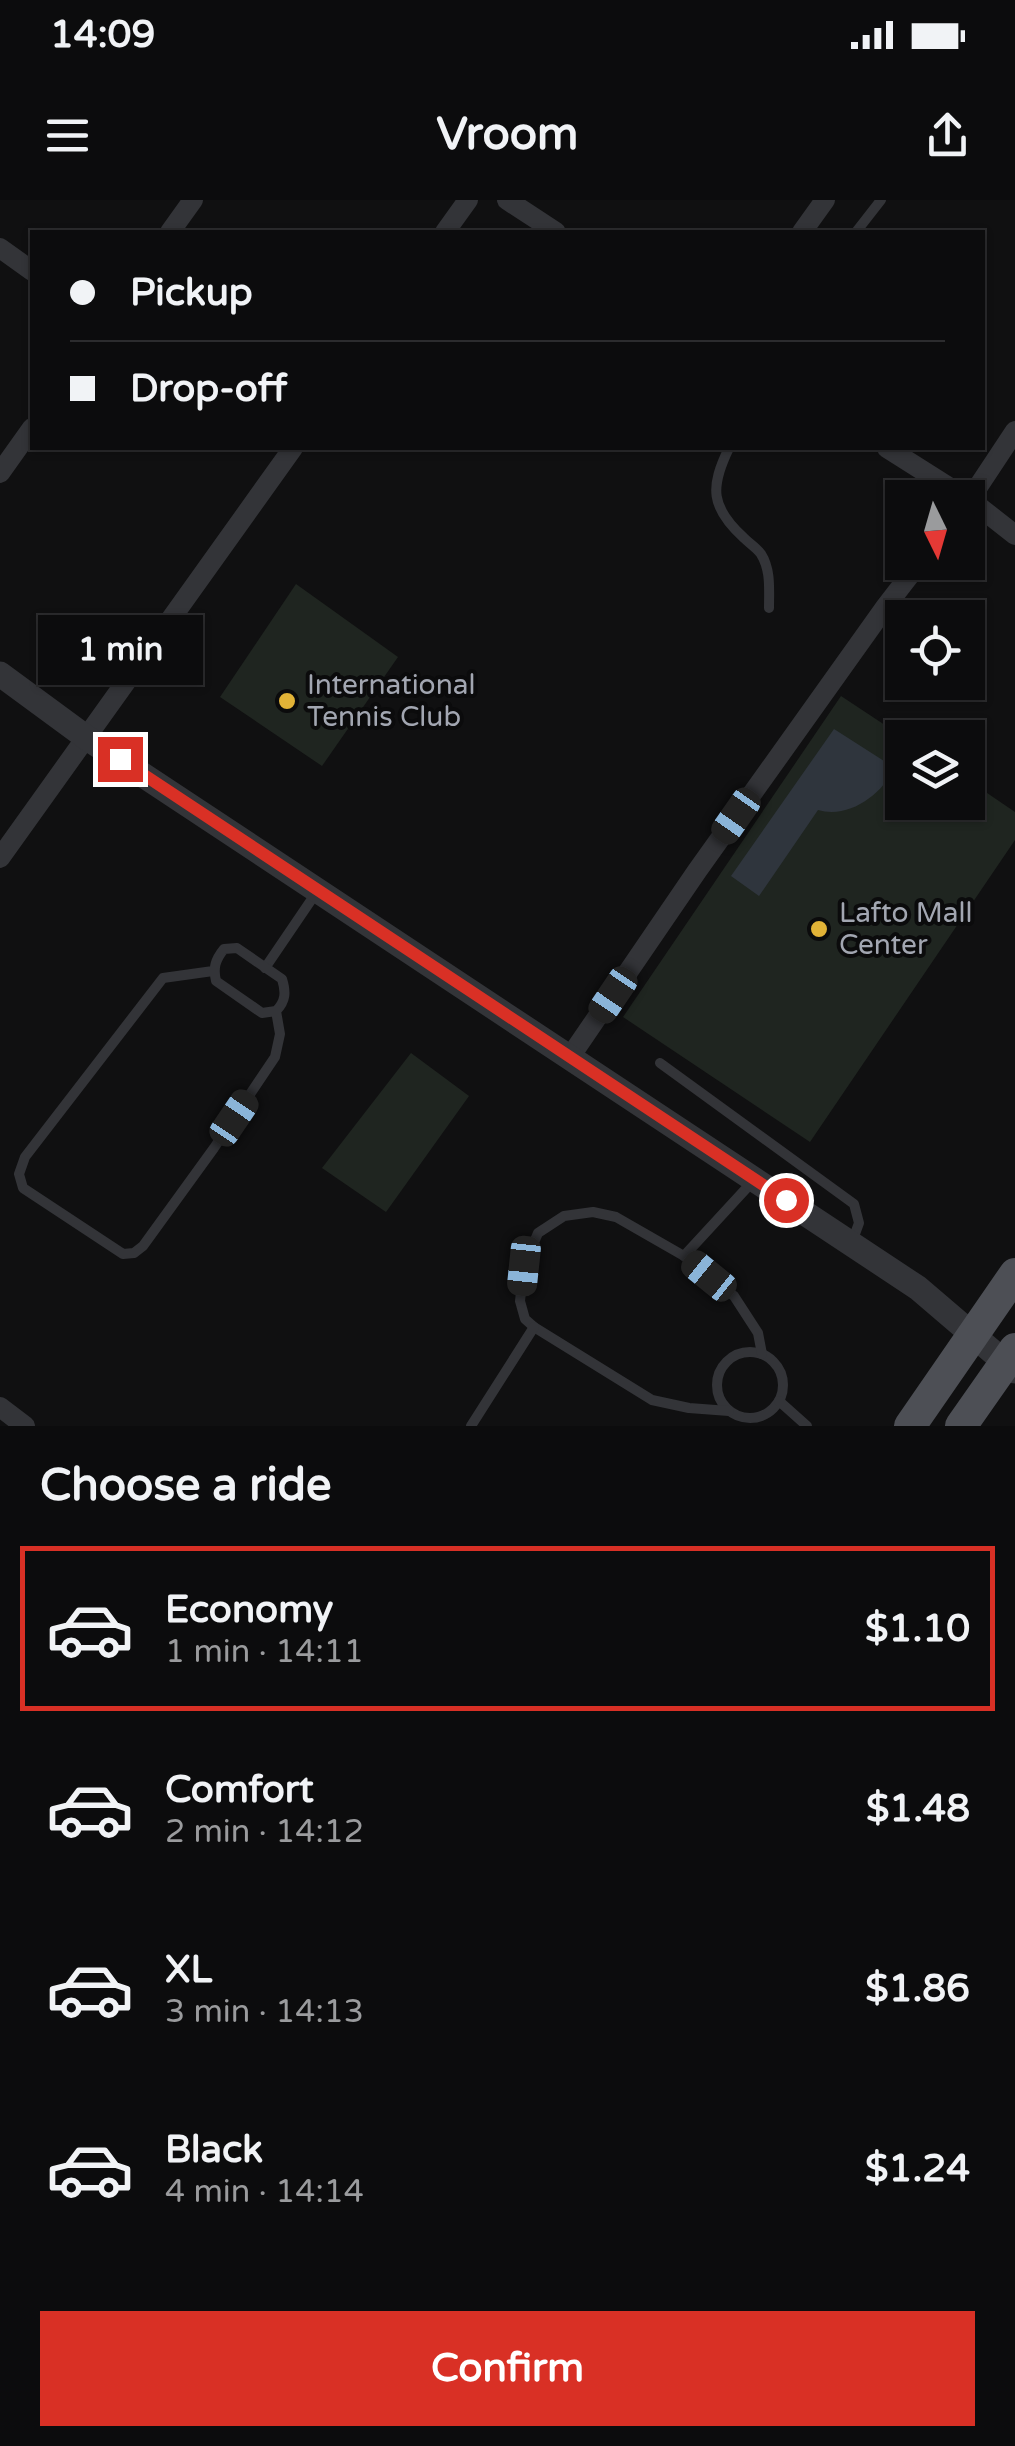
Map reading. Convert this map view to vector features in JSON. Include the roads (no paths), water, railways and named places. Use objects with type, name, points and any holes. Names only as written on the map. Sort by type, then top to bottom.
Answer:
[{"type":"main road","points":[[910,1426],[1015,1274]]},
{"type":"main road","points":[[961,1426],[1012,1361]]},
{"type":"street","points":[[172,230],[194,200]]},
{"type":"street","points":[[446,230],[468,200]]},
{"type":"street","points":[[508,200],[553,230]]},
{"type":"street","points":[[803,230],[825,200]]},
{"type":"street","points":[[0,248],[30,270]]},
{"type":"street","points":[[0,474],[30,431]]},
{"type":"street","points":[[981,480],[1015,431]]},
{"type":"street","points":[[0,858],[292,450]]},
{"type":"street","points":[[890,450],[938,480]]},
{"type":"street","points":[[985,512],[1015,536]]},
{"type":"street","points":[[570,1057],[906,580]]},
{"type":"street","points":[[0,674],[87,738],[918,1288],[972,1335],[1012,1361]]},
{"type":"street","points":[[0,1408],[24,1426]]},
{"type":"lane","points":[[858,230],[881,200]]},
{"type":"lane","points":[[729,450],[716,483],[716,501],[727,520],[760,552],[769,572],[769,608]]},
{"type":"lane","points":[[265,968],[318,890]]},
{"type":"lane","points":[[237,948],[282,979],[286,992],[282,1004],[276,1011],[262,1013],[216,981],[213,971],[224,949],[237,948]]},
{"type":"lane","points":[[213,971],[163,978],[25,1158],[19,1174],[23,1188],[123,1254],[134,1254],[214,1148],[275,1056],[280,1034],[276,1011]]},
{"type":"lane","points":[[660,1063],[854,1204],[860,1223],[851,1244]]},
{"type":"lane","points":[[684,1256],[754,1179]]},
{"type":"lane","points":[[729,1411],[717,1394],[718,1373],[723,1364],[741,1352],[762,1354],[772,1360],[783,1379],[779,1402],[761,1416],[750,1418],[729,1411],[652,1400],[534,1328],[525,1319],[520,1300],[524,1266],[538,1233],[564,1216],[594,1212],[616,1217],[684,1256],[734,1296],[758,1333],[762,1354]]},
{"type":"lane","points":[[471,1426],[534,1328]]},
{"type":"lane","points":[[779,1402],[807,1426]]},
{"type":"place","name":"International Tennis Club","points":[[287,701]]},
{"type":"place","name":"Lafto Mall Center","points":[[819,929]]}]
